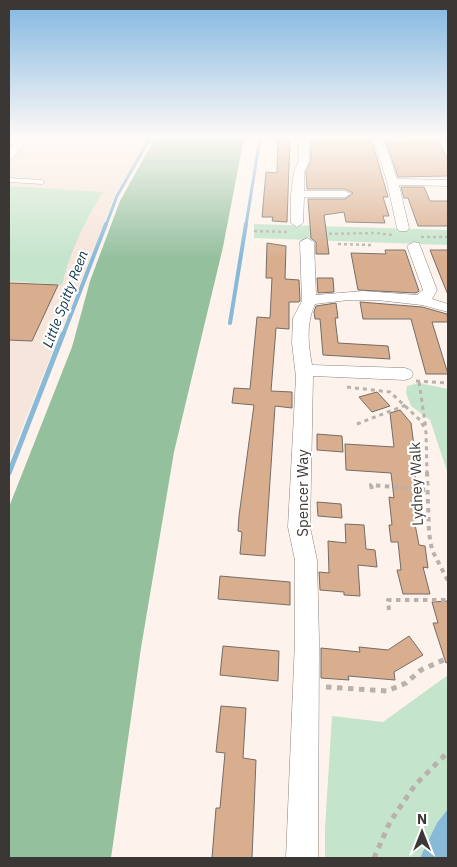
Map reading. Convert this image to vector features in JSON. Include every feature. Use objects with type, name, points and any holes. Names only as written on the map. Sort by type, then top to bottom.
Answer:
[{"type":"street","points":[[298,178],[298,194],[304,233],[308,301],[324,297],[352,296],[420,300],[448,308]]},
{"type":"street","points":[[392,178],[402,232]]},
{"type":"street","points":[[393,182],[448,183]]},
{"type":"street","points":[[298,194],[345,194]]},
{"type":"street","points":[[414,242],[430,290],[428,295],[420,300]]},
{"type":"street","name":"Spencer Way","points":[[302,858],[306,685],[306,560],[300,527],[304,370],[300,343],[301,318],[308,301]]},
{"type":"street","points":[[304,370],[412,378]]},
{"type":"lane","points":[[9,180],[42,182]]},
{"type":"path","points":[[254,231],[304,233],[402,232]]},
{"type":"path","points":[[414,242],[448,237]]},
{"type":"path","points":[[338,244],[370,245]]},
{"type":"path","points":[[412,378],[426,432]]},
{"type":"path","name":"Lydney Walk","points":[[343,386],[390,392],[421,421],[426,432],[429,534],[432,550],[448,581]]},
{"type":"path","points":[[357,424],[406,405]]},
{"type":"path","points":[[372,489],[371,485],[428,490]]},
{"type":"path","points":[[389,610],[388,600],[448,600]]},
{"type":"path","points":[[306,685],[388,691],[406,683],[421,670],[448,658]]},
{"type":"path","points":[[374,858],[390,822],[415,785],[448,752]]},
{"type":"shaded area","points":[[9,178],[125,178],[115,195],[9,461]]},
{"type":"green space","points":[[133,178],[236,178],[223,247],[174,452],[141,648],[111,858],[9,858],[9,507],[72,347],[90,281],[120,201]]},
{"type":"green space","points":[[9,186],[103,192],[79,237],[69,260],[62,285],[9,281]]},
{"type":"green space","points":[[254,224],[448,230],[448,245],[254,238]]},
{"type":"green space","points":[[419,383],[448,389],[448,474],[430,420],[411,406],[406,393],[407,386]]},
{"type":"green space","points":[[448,474],[448,553],[447,548]]},
{"type":"green space","points":[[448,675],[448,858],[325,858],[332,716],[383,722]]},
{"type":"water","points":[[448,809],[448,858],[420,858],[437,823]]},
{"type":"building","points":[[265,178],[289,178],[287,222],[272,221],[273,217],[262,217]]},
{"type":"building","points":[[306,178],[383,178],[388,197],[383,197],[389,216],[383,216],[385,223],[346,222],[344,212],[324,215],[329,254],[316,254],[316,242],[311,238],[308,199],[345,199],[353,193],[345,189],[307,189]]},
{"type":"building","points":[[401,187],[424,187],[430,201],[448,201],[448,226],[418,226],[408,198],[404,198]]},
{"type":"building","points":[[267,243],[286,246],[285,279],[299,280],[300,301],[289,302],[289,329],[276,328],[271,391],[292,392],[292,408],[275,406],[265,556],[240,554],[242,532],[238,531],[239,516],[254,405],[232,403],[234,388],[250,389],[257,317],[270,318],[272,278],[266,278]]},
{"type":"building","points":[[385,250],[405,250],[419,291],[416,293],[358,290],[351,253],[386,254]]},
{"type":"building","points":[[430,250],[448,250],[448,295]]},
{"type":"building","points":[[317,278],[333,278],[334,292],[318,293]]},
{"type":"building","points":[[9,283],[58,285],[32,341],[9,340]]},
{"type":"building","points":[[360,302],[422,307],[447,314],[448,322],[432,322],[448,374],[426,374],[411,319],[363,319]]},
{"type":"building","points":[[336,303],[338,318],[335,318],[338,343],[388,346],[390,359],[323,355],[320,319],[315,319],[314,312],[316,306]]},
{"type":"building","points":[[377,392],[390,406],[372,412],[359,397]]},
{"type":"building","points":[[400,410],[411,423],[416,461],[413,461],[418,498],[413,498],[416,519],[414,519],[419,545],[425,546],[428,568],[423,567],[430,594],[403,594],[397,570],[401,570],[398,542],[391,542],[389,525],[392,525],[389,497],[394,498],[391,473],[346,470],[345,444],[394,447],[390,413]]},
{"type":"building","points":[[317,434],[342,436],[343,452],[317,450]]},
{"type":"building","points":[[317,502],[341,504],[342,518],[318,516]]},
{"type":"building","points":[[345,524],[364,525],[366,549],[375,550],[377,567],[358,565],[360,596],[344,595],[344,592],[320,590],[319,572],[329,573],[328,541],[346,543]]},
{"type":"building","points":[[220,576],[290,582],[290,605],[218,599]]},
{"type":"building","points":[[448,601],[448,662],[446,663],[433,623],[438,623],[432,602]]},
{"type":"building","points":[[409,636],[423,655],[394,672],[395,680],[348,676],[349,680],[321,678],[321,648],[360,652],[359,647],[388,650]]},
{"type":"building","points":[[223,646],[279,651],[278,681],[220,675]]},
{"type":"building","points":[[221,706],[246,708],[243,758],[256,760],[252,858],[212,858],[216,808],[220,808],[225,753],[216,752]]},
{"type":"waterway","name":"Little Spitty Reen","points":[[106,225],[117,196],[127,178]]},
{"type":"waterway","points":[[246,225],[253,178]]},
{"type":"waterway","name":"Little Spitty Reen","points":[[63,335],[106,224]]},
{"type":"waterway","points":[[230,323],[246,224]]},
{"type":"waterway","name":"Little Spitty Reen","points":[[9,473],[63,334]]}]
